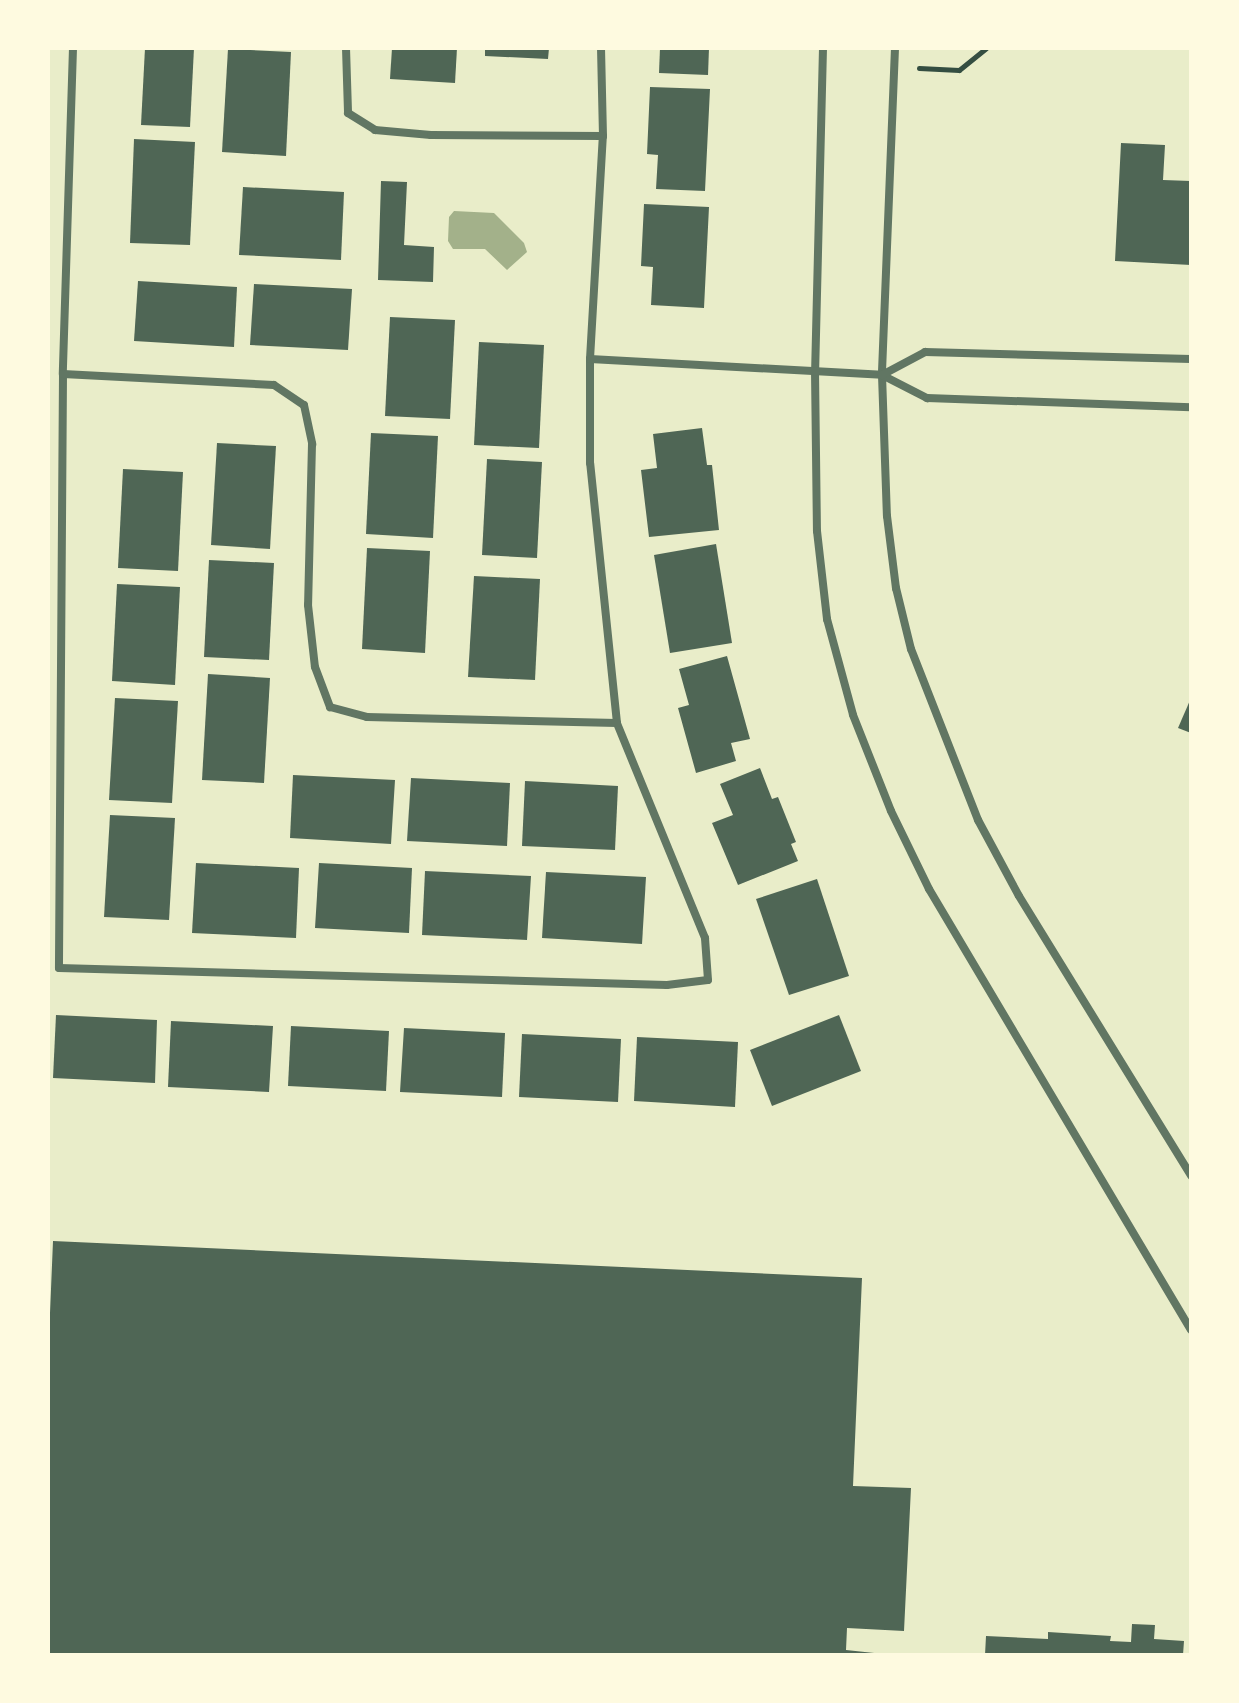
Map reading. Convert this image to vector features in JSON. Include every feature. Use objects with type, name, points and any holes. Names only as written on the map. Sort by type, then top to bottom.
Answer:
[{"type":"street","points":[[73,48],[63,374],[59,968],[667,985],[708,980],[705,938],[617,723],[590,463],[590,359],[603,136],[601,48]]},
{"type":"street","points":[[346,48],[348,113],[375,130],[431,135],[603,136]]},
{"type":"street","points":[[823,48],[815,371],[817,531],[827,619],[853,715],[891,811],[929,889],[1191,1330]]},
{"type":"street","points":[[895,48],[882,375],[887,516],[896,588],[911,649],[942,736],[978,820],[1019,896],[1191,1176]]},
{"type":"street","points":[[882,375],[925,352],[1191,359]]},
{"type":"street","points":[[590,359],[882,375],[927,398],[1191,407]]},
{"type":"street","points":[[63,374],[274,385],[304,405],[312,444],[308,605],[315,667],[330,707],[367,717],[617,723]]},
{"type":"path","points":[[895,67],[959,70],[986,48]]},
{"type":"shaded area","points":[[454,211],[494,213],[524,243],[527,252],[507,270],[485,249],[453,249],[448,241],[449,217]]},
{"type":"building","points":[[145,48],[194,48],[190,127],[141,125]]},
{"type":"building","points":[[392,48],[457,48],[455,83],[390,79]]},
{"type":"building","points":[[485,48],[549,48],[548,59],[485,56]]},
{"type":"building","points":[[660,48],[709,48],[708,75],[659,73]]},
{"type":"building","points":[[228,49],[291,52],[286,156],[222,152]]},
{"type":"building","points":[[650,87],[710,89],[705,191],[656,189],[658,155],[647,154]]},
{"type":"building","points":[[134,139],[195,142],[190,245],[130,243]]},
{"type":"building","points":[[1121,143],[1165,145],[1163,180],[1191,181],[1191,265],[1115,261]]},
{"type":"building","points":[[381,181],[407,182],[404,245],[434,247],[433,282],[378,280]]},
{"type":"building","points":[[243,187],[344,192],[341,260],[239,255]]},
{"type":"building","points":[[644,204],[709,207],[704,308],[651,305],[653,267],[641,266]]},
{"type":"building","points":[[138,281],[237,287],[234,347],[134,341]]},
{"type":"building","points":[[254,284],[352,289],[348,350],[250,345]]},
{"type":"building","points":[[390,317],[455,320],[450,419],[385,416]]},
{"type":"building","points":[[479,342],[544,345],[539,448],[474,445]]},
{"type":"building","points":[[702,428],[707,465],[712,465],[719,530],[649,537],[641,470],[657,468],[653,434]]},
{"type":"building","points":[[371,433],[438,436],[433,538],[366,534]]},
{"type":"building","points":[[217,443],[276,446],[270,549],[211,545]]},
{"type":"building","points":[[487,459],[542,462],[537,558],[482,555]]},
{"type":"building","points":[[123,469],[183,472],[178,571],[118,568]]},
{"type":"building","points":[[716,544],[732,643],[670,653],[654,555]]},
{"type":"building","points":[[367,548],[430,551],[425,653],[362,649]]},
{"type":"building","points":[[209,560],[274,563],[269,660],[204,657]]},
{"type":"building","points":[[474,576],[540,579],[535,680],[468,677]]},
{"type":"building","points":[[117,584],[180,587],[175,685],[112,681]]},
{"type":"building","points":[[727,656],[750,739],[731,743],[736,761],[696,773],[678,708],[689,705],[679,669]]},
{"type":"building","points":[[208,674],[270,678],[264,783],[202,780]]},
{"type":"building","points":[[115,698],[178,701],[172,803],[109,800]]},
{"type":"building","points":[[1191,698],[1191,733],[1178,728]]},
{"type":"building","points":[[760,768],[772,799],[778,797],[796,842],[791,844],[798,861],[738,885],[712,823],[733,815],[720,784]]},
{"type":"building","points":[[293,775],[395,780],[391,844],[290,838]]},
{"type":"building","points":[[411,778],[510,783],[507,846],[407,841]]},
{"type":"building","points":[[525,781],[618,786],[615,850],[522,846]]},
{"type":"building","points":[[110,815],[175,818],[169,920],[104,917]]},
{"type":"building","points":[[196,863],[299,868],[296,938],[192,933]]},
{"type":"building","points":[[319,863],[412,868],[409,933],[315,928]]},
{"type":"building","points":[[425,871],[531,876],[527,940],[422,935]]},
{"type":"building","points":[[546,872],[646,877],[642,944],[542,938]]},
{"type":"building","points":[[817,879],[849,976],[789,995],[756,899]]},
{"type":"building","points":[[56,1015],[157,1020],[155,1083],[53,1078]]},
{"type":"building","points":[[839,1015],[861,1071],[772,1106],[750,1050]]},
{"type":"building","points":[[171,1021],[273,1026],[269,1092],[168,1087]]},
{"type":"building","points":[[291,1026],[389,1031],[386,1091],[288,1086]]},
{"type":"building","points":[[404,1028],[505,1033],[502,1097],[400,1092]]},
{"type":"building","points":[[522,1034],[621,1039],[618,1102],[519,1097]]},
{"type":"building","points":[[637,1037],[738,1042],[735,1107],[634,1101]]},
{"type":"building","points":[[53,1241],[862,1278],[853,1486],[911,1488],[904,1631],[847,1628],[846,1650],[893,1655],[48,1655],[48,1361]]},
{"type":"building","points":[[1132,1624],[1155,1625],[1154,1639],[1184,1641],[1183,1655],[985,1655],[986,1636],[1048,1639],[1048,1632],[1111,1636],[1110,1641],[1131,1642]]}]
